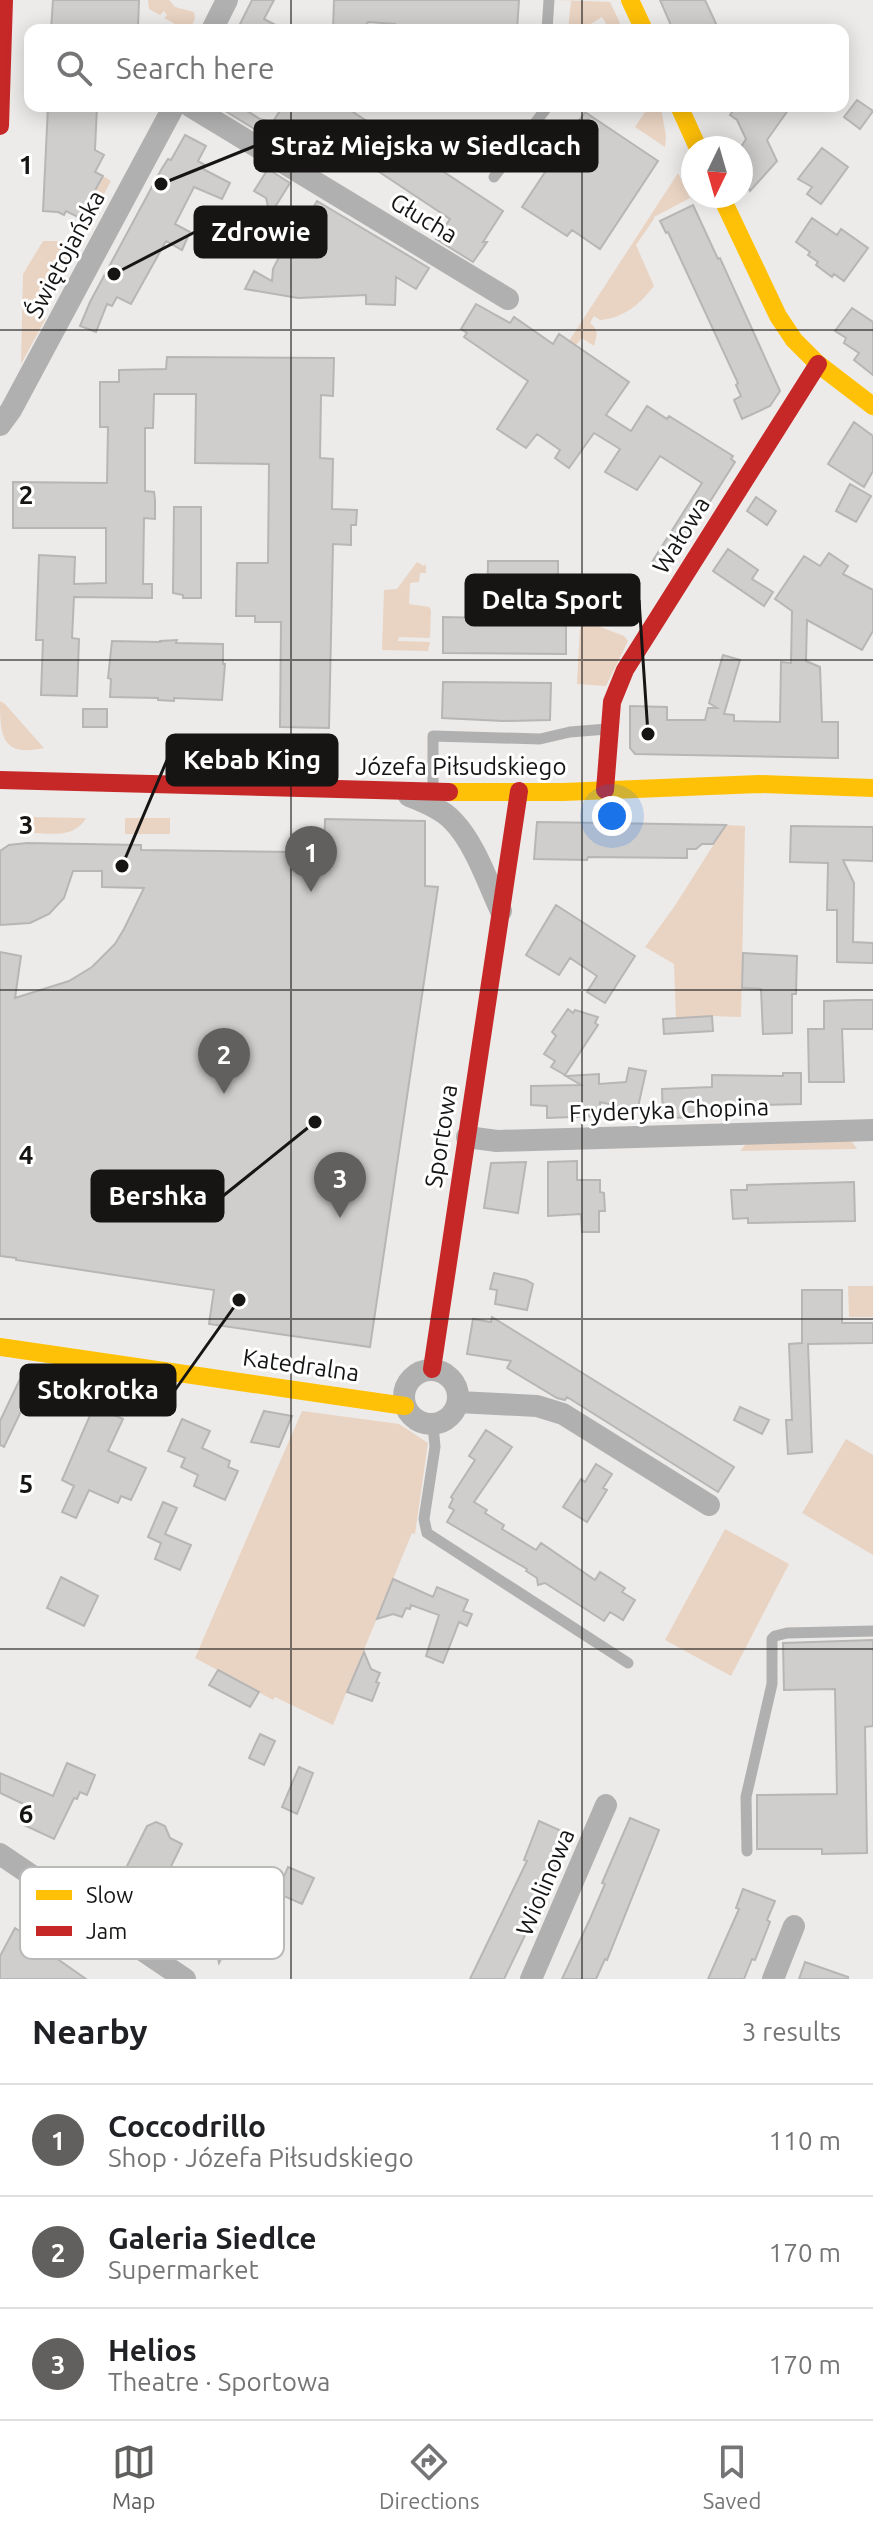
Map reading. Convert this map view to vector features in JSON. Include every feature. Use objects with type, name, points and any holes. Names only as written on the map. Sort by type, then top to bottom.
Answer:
[{"type":"street","points":[[0,126],[4,0]]},
{"type":"street","points":[[630,0],[639,24]]},
{"type":"street","points":[[215,24],[225,1]]},
{"type":"street","name":"Świętojańska","points":[[0,425],[11,410],[171,112]]},
{"type":"street","name":"Głucha","points":[[200,112],[508,299]]},
{"type":"street","points":[[682,112],[693,136]]},
{"type":"street","points":[[727,208],[778,316],[794,340],[818,364],[873,406]]},
{"type":"street","name":"Wałowa","points":[[605,790],[612,702],[625,670],[818,364]]},
{"type":"street","name":"Józefa Piłsudskiego","points":[[0,780],[397,792],[605,790],[759,784],[873,788]]},
{"type":"street","name":"Sportowa","points":[[432,1369],[519,791]]},
{"type":"street","points":[[397,792],[425,802],[453,821],[468,841],[501,911]]},
{"type":"street","name":"Fryderyka Chopina","points":[[467,1137],[497,1141],[873,1130]]},
{"type":"street","name":"Katedralna","points":[[0,1347],[405,1406]]},
{"type":"street","points":[[440,1370],[457,1386],[458,1402],[450,1417],[433,1425],[414,1418],[405,1406],[405,1389],[415,1374],[440,1370]]},
{"type":"street","points":[[458,1402],[537,1406],[563,1414],[709,1505]]},
{"type":"street","name":"Wiolinowa","points":[[531,1979],[606,1805]]},
{"type":"street","points":[[0,1854],[20,1868]]},
{"type":"street","points":[[773,1979],[794,1926]]},
{"type":"street","points":[[155,1959],[185,1979]]},
{"type":"lane","points":[[547,24],[549,0]]},
{"type":"lane","points":[[494,177],[543,112]]},
{"type":"lane","points":[[433,791],[433,736],[540,739],[570,732],[608,729]]},
{"type":"lane","points":[[433,1425],[435,1447],[424,1519],[427,1533],[628,1663]]},
{"type":"lane","points":[[747,1851],[746,1797],[772,1684],[772,1639],[787,1633],[873,1631]]},
{"type":"shaded area","points":[[148,0],[169,0],[175,7],[194,12],[195,19],[192,24],[175,24],[164,18],[167,15],[164,11],[160,15],[149,9]]},
{"type":"shaded area","points":[[557,0],[610,2],[620,23],[606,24],[602,17],[591,24],[569,24],[571,1]]},
{"type":"shaded area","points":[[645,112],[662,112],[665,147],[635,127]]},
{"type":"shaded area","points":[[678,173],[681,203],[654,217],[636,245],[654,286],[624,313],[600,320],[594,316],[590,323],[596,333],[594,346],[582,338],[576,345],[569,341]]},
{"type":"shaded area","points":[[103,176],[111,181],[79,241],[70,236]]},
{"type":"shaded area","points":[[43,241],[67,241],[76,246],[44,305],[45,320],[21,364],[23,274]]},
{"type":"shaded area","points":[[417,562],[426,564],[426,573],[420,573],[419,582],[410,583],[409,604],[431,610],[430,638],[399,637],[398,641],[430,642],[428,651],[382,650],[384,590],[397,589]]},
{"type":"shaded area","points":[[587,622],[624,636],[628,641],[606,686],[577,684],[580,628]]},
{"type":"shaded area","points":[[0,701],[44,748],[19,750],[6,741],[1,725]]},
{"type":"shaded area","points":[[30,817],[86,818],[69,832],[54,834],[30,833]]},
{"type":"shaded area","points":[[125,818],[170,818],[170,834],[125,834]]},
{"type":"shaded area","points":[[726,825],[745,826],[741,1017],[676,1020],[674,964],[645,947]]},
{"type":"shaded area","points":[[851,1140],[857,1149],[740,1151],[746,1144]]},
{"type":"shaded area","points":[[848,1286],[873,1286],[873,1317],[849,1317]]},
{"type":"shaded area","points":[[302,1411],[399,1424],[428,1443],[415,1534],[412,1533],[333,1725],[275,1697],[273,1700],[195,1658]]},
{"type":"shaded area","points":[[846,1439],[873,1455],[873,1555],[802,1513]]},
{"type":"shaded area","points":[[725,1529],[789,1564],[731,1676],[665,1640]]},
{"type":"building","points":[[53,0],[139,0],[138,24],[51,24]]},
{"type":"building","points":[[252,0],[274,0],[264,19],[274,24],[240,24]]},
{"type":"building","points":[[334,0],[519,0],[517,24],[333,24]]},
{"type":"building","points":[[660,0],[705,0],[716,24],[670,24]]},
{"type":"building","points":[[857,100],[873,111],[860,129],[844,117]]},
{"type":"building","points":[[48,112],[97,112],[95,150],[104,155],[95,172],[103,176],[80,218],[66,211],[64,215],[43,211]]},
{"type":"building","points":[[227,112],[249,112],[272,123],[279,112],[353,112],[503,211],[473,262],[436,239],[450,219],[328,138],[312,164]]},
{"type":"building","points":[[585,112],[658,161],[600,249],[572,230],[567,236],[522,207]]},
{"type":"building","points":[[732,112],[787,112],[767,140],[777,161],[753,188],[753,136],[745,136],[737,120],[730,115]]},
{"type":"building","points":[[185,135],[206,146],[198,161],[205,165],[203,169],[230,183],[222,199],[194,187],[175,224],[190,232],[182,250],[166,241],[131,304],[117,297],[112,306],[107,304],[96,332],[80,326],[161,170],[168,159],[171,160]]},
{"type":"building","points":[[822,148],[848,167],[821,204],[807,194],[812,187],[798,179]]},
{"type":"building","points":[[268,169],[290,183],[270,215],[266,198],[254,191]]},
{"type":"building","points":[[317,201],[429,268],[416,289],[396,277],[395,305],[366,304],[366,295],[298,298],[245,289],[254,271],[272,281],[273,269],[298,219],[304,223]]},
{"type":"building","points":[[687,208],[694,208],[780,391],[770,406],[742,419],[734,400],[741,396],[738,383],[668,232],[660,221]]},
{"type":"building","points":[[812,218],[837,235],[841,229],[868,248],[844,281],[834,274],[832,277],[816,265],[818,262],[808,255],[810,252],[796,242]]},
{"type":"building","points":[[476,304],[510,323],[514,317],[553,344],[559,334],[629,382],[606,415],[631,431],[647,406],[667,419],[669,416],[733,456],[731,459],[735,462],[666,571],[652,562],[702,483],[660,456],[637,490],[605,472],[620,449],[594,433],[569,468],[555,458],[560,450],[537,434],[526,448],[497,429],[528,381],[464,337],[467,333],[461,329]]},
{"type":"building","points":[[852,308],[873,322],[873,375],[854,360],[859,353],[844,343],[846,338],[835,331]]},
{"type":"building","points":[[167,357],[334,358],[333,396],[321,395],[320,458],[333,459],[332,509],[357,510],[356,525],[351,525],[351,545],[333,544],[329,728],[280,727],[281,622],[255,622],[255,616],[236,616],[237,563],[268,563],[269,464],[195,463],[196,394],[154,394],[153,428],[145,428],[145,491],[154,492],[155,519],[144,518],[143,584],[152,584],[152,598],[74,597],[72,638],[79,639],[77,696],[41,695],[43,640],[36,640],[39,555],[75,557],[74,584],[106,583],[106,528],[13,528],[13,482],[107,483],[108,427],[100,427],[100,382],[119,382],[119,370],[166,369]]},
{"type":"building","points":[[854,422],[873,436],[873,471],[864,487],[828,464]]},
{"type":"building","points":[[850,484],[871,496],[856,522],[836,511]]},
{"type":"building","points":[[756,497],[776,511],[767,525],[747,511]]},
{"type":"building","points":[[174,507],[201,507],[201,598],[183,598],[183,595],[173,593]]},
{"type":"building","points":[[728,549],[758,570],[752,579],[773,592],[764,606],[713,571]]},
{"type":"building","points":[[829,553],[848,566],[843,574],[873,590],[873,631],[862,650],[807,620],[806,661],[820,667],[822,722],[838,722],[838,758],[635,754],[630,748],[630,706],[667,707],[667,720],[705,720],[708,708],[717,708],[709,703],[723,655],[740,660],[724,714],[734,715],[734,721],[780,722],[781,662],[791,663],[792,611],[775,599],[804,556],[820,566]]},
{"type":"building","points":[[488,561],[558,561],[558,618],[566,619],[566,654],[443,653],[443,617],[487,618]]},
{"type":"building","points":[[177,640],[176,643],[223,644],[222,700],[110,697],[111,679],[108,678],[112,641]]},
{"type":"building","points":[[443,682],[551,683],[550,720],[442,718]]},
{"type":"building","points":[[83,709],[107,709],[107,727],[83,727]]},
{"type":"building","points":[[325,819],[425,821],[425,886],[438,887],[370,1347],[209,1324],[214,1290],[0,1256],[0,952],[21,956],[15,998],[69,981],[92,967],[115,944],[144,888],[102,887],[102,871],[73,871],[64,898],[49,914],[30,923],[0,925],[0,851],[9,845],[27,843],[141,845],[141,850],[293,852],[306,857],[324,857]]},
{"type":"building","points":[[537,822],[726,825],[713,844],[687,849],[687,858],[588,857],[587,860],[534,859]]},
{"type":"building","points":[[791,826],[873,827],[873,861],[843,860],[854,883],[853,942],[873,943],[873,963],[837,962],[837,910],[827,910],[828,863],[790,862]]},
{"type":"building","points":[[556,905],[635,956],[605,1003],[587,992],[597,976],[570,958],[559,975],[526,955]]},
{"type":"building","points":[[743,953],[797,956],[796,994],[792,994],[792,1033],[763,1034],[761,989],[742,988]]},
{"type":"building","points":[[873,1000],[873,1029],[842,1029],[844,1082],[809,1082],[808,1029],[824,1029],[824,1001]]},
{"type":"building","points":[[568,1009],[573,1013],[575,1010],[598,1017],[595,1023],[598,1025],[565,1075],[551,1067],[555,1061],[544,1054],[556,1036],[552,1032]]},
{"type":"building","points":[[712,1016],[713,1031],[664,1034],[663,1019]]},
{"type":"building","points":[[629,1068],[646,1071],[638,1107],[632,1106],[631,1109],[600,1102],[600,1116],[547,1118],[547,1106],[531,1105],[531,1086],[581,1085],[566,1076],[599,1074],[599,1084],[626,1082]]},
{"type":"building","points":[[783,1073],[801,1073],[801,1104],[703,1110],[703,1117],[663,1118],[662,1089],[712,1087],[712,1075],[783,1076]]},
{"type":"building","points":[[577,1161],[577,1180],[600,1180],[605,1211],[599,1211],[599,1232],[582,1232],[581,1214],[548,1216],[548,1162]]},
{"type":"building","points":[[526,1162],[518,1213],[484,1208],[491,1163]]},
{"type":"building","points":[[854,1182],[855,1221],[748,1223],[748,1218],[733,1219],[731,1190],[747,1190],[747,1185]]},
{"type":"building","points":[[494,1273],[533,1284],[527,1310],[495,1304],[497,1290],[490,1289]]},
{"type":"building","points":[[802,1290],[842,1290],[842,1323],[873,1323],[873,1343],[808,1344],[812,1452],[788,1454],[786,1420],[792,1420],[789,1344],[802,1343]]},
{"type":"building","points":[[492,1317],[734,1467],[718,1492],[567,1397],[565,1400],[557,1398],[507,1368],[511,1361],[467,1354],[473,1319],[491,1322]]},
{"type":"building","points":[[21,1377],[36,1380],[4,1447],[0,1445],[0,1421]]},
{"type":"building","points":[[94,1406],[123,1419],[108,1451],[146,1468],[131,1500],[121,1496],[118,1503],[89,1490],[76,1518],[62,1512],[74,1486],[62,1480]]},
{"type":"building","points":[[740,1407],[769,1420],[762,1434],[734,1420]]},
{"type":"building","points":[[264,1411],[292,1416],[279,1447],[251,1442]]},
{"type":"building","points":[[182,1419],[210,1431],[202,1448],[230,1461],[228,1467],[238,1471],[225,1500],[194,1486],[198,1475],[181,1467],[185,1458],[168,1451]]},
{"type":"building","points":[[486,1430],[512,1447],[474,1502],[504,1525],[502,1529],[536,1550],[541,1543],[595,1580],[600,1572],[625,1588],[622,1592],[635,1600],[623,1620],[610,1612],[604,1621],[545,1583],[538,1585],[537,1578],[527,1569],[447,1522],[454,1510],[449,1507],[451,1497],[475,1460],[469,1456]]},
{"type":"building","points":[[596,1464],[612,1474],[603,1488],[607,1490],[587,1522],[563,1507],[581,1479],[585,1482]]},
{"type":"building","points":[[163,1502],[177,1508],[165,1534],[191,1545],[180,1570],[155,1559],[161,1543],[148,1537]]},
{"type":"building","points":[[61,1577],[98,1596],[84,1626],[47,1608]]},
{"type":"building","points":[[393,1579],[433,1597],[437,1587],[468,1600],[463,1611],[472,1614],[467,1626],[459,1622],[443,1663],[426,1656],[439,1615],[411,1605],[402,1617],[393,1614],[377,1619]]},
{"type":"building","points":[[873,1640],[873,1726],[865,1727],[867,1853],[822,1854],[822,1849],[757,1849],[757,1795],[837,1794],[835,1689],[784,1690],[783,1643]]},
{"type":"building","points":[[364,1652],[371,1669],[380,1673],[372,1701],[347,1692]]},
{"type":"building","points":[[218,1670],[259,1692],[250,1707],[209,1685]]},
{"type":"building","points":[[260,1734],[275,1741],[264,1765],[249,1758]]},
{"type":"building","points":[[67,1763],[95,1775],[87,1795],[80,1792],[77,1799],[74,1798],[54,1839],[24,1825],[32,1808],[0,1793],[0,1773],[53,1796]]},
{"type":"building","points":[[299,1767],[313,1773],[297,1814],[282,1807]]},
{"type":"building","points":[[630,1818],[659,1830],[607,1960],[596,1979],[562,1979],[605,1884],[602,1883]]},
{"type":"building","points":[[539,1821],[568,1834],[555,1873],[504,1979],[470,1979],[527,1861],[524,1860]]},
{"type":"building","points":[[156,1822],[165,1826],[170,1838],[182,1844],[171,1867],[126,1867],[147,1826]]},
{"type":"building","points":[[288,1867],[314,1878],[302,1904],[284,1896],[284,1876]]},
{"type":"building","points":[[743,1889],[775,1901],[767,1920],[770,1922],[744,1979],[708,1979],[739,1909],[736,1908]]},
{"type":"building","points":[[15,1928],[20,1931],[20,1959],[58,1959],[86,1979],[0,1979],[0,1956]]},
{"type":"building","points":[[805,1962],[848,1977],[848,1979],[799,1979]]},
{"type":"traffic: slow","points":[[630,0],[641,24]]},
{"type":"traffic: slow","points":[[682,112],[693,136]]},
{"type":"traffic: slow","points":[[727,208],[778,316],[794,340],[818,364],[873,406]]},
{"type":"traffic: slow","points":[[449,792],[563,792],[759,784],[873,788]]},
{"type":"traffic: slow","points":[[0,1347],[405,1406]]},
{"type":"traffic: jam","points":[[0,126],[4,0]]},
{"type":"traffic: jam","points":[[605,790],[612,702],[625,670],[818,364]]},
{"type":"traffic: jam","points":[[0,780],[449,792]]},
{"type":"traffic: jam","points":[[432,1369],[519,791]]},
{"type":"place","name":"Straż Miejska w Siedlcach","points":[[161,184]]},
{"type":"place","name":"Zdrowie","points":[[114,274]]},
{"type":"place","name":"Delta Sport","points":[[648,734]]},
{"type":"place","name":"Kebab King","points":[[122,866]]},
{"type":"place","name":"Coccodrillo","points":[[311,892]]},
{"type":"place","name":"Galeria Siedlce","points":[[224,1094]]},
{"type":"place","name":"Bershka","points":[[315,1122]]},
{"type":"place","name":"Helios","points":[[340,1218]]},
{"type":"place","name":"Stokrotka","points":[[239,1300]]}]
